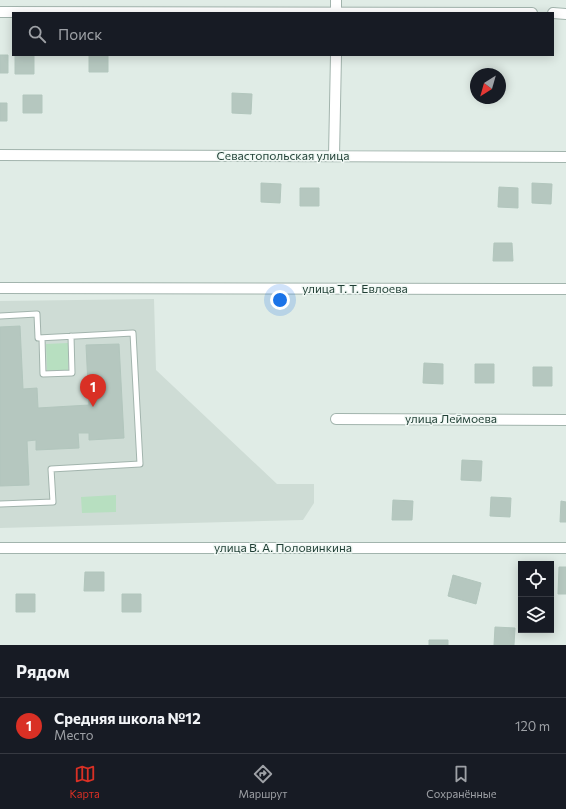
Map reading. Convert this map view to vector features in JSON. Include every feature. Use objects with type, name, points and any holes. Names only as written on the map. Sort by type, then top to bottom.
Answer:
[{"type":"street","points":[[0,12],[336,12],[336,0]]},
{"type":"street","points":[[554,13],[566,14]]},
{"type":"street","points":[[334,156],[336,56]]},
{"type":"street","name":"Севастопольская улица","points":[[0,155],[566,157]]},
{"type":"street","name":"улица Т. Т. Евлоева","points":[[0,288],[566,289]]},
{"type":"street","name":"улица Леймоева","points":[[336,419],[566,420]]},
{"type":"street","name":"улица В. А. Половинкина","points":[[0,548],[566,548]]},
{"type":"lane","points":[[0,316],[37,314],[38,338],[133,333],[140,464],[51,469],[53,502],[0,504]]},
{"type":"lane","points":[[42,338],[43,374],[72,373],[71,336]]},
{"type":"shaded area","points":[[154,299],[156,370],[277,484],[314,484],[314,503],[303,520],[0,528],[0,301]]},
{"type":"green space","points":[[68,343],[68,370],[47,371],[46,344]]},
{"type":"green space","points":[[116,495],[116,512],[82,513],[81,497]]},
{"type":"building","points":[[0,55],[8,55],[8,73],[0,73]]},
{"type":"building","points":[[15,56],[34,56],[34,74],[15,74]]},
{"type":"building","points":[[89,56],[108,56],[108,72],[89,72]]},
{"type":"building","points":[[232,93],[252,94],[251,114],[232,113]]},
{"type":"building","points":[[23,95],[42,95],[42,113],[23,113]]},
{"type":"building","points":[[0,103],[7,103],[7,121],[0,121]]},
{"type":"building","points":[[261,183],[281,184],[280,203],[261,202]]},
{"type":"building","points":[[532,183],[552,184],[551,204],[532,203]]},
{"type":"building","points":[[499,187],[518,188],[518,208],[498,207]]},
{"type":"building","points":[[300,188],[319,188],[319,206],[300,206]]},
{"type":"building","points":[[494,243],[512,243],[513,261],[493,261]]},
{"type":"building","points":[[20,326],[23,389],[37,388],[38,408],[89,405],[86,345],[119,344],[124,438],[89,440],[89,433],[78,433],[79,448],[36,450],[36,440],[27,441],[29,485],[0,486],[0,327]]},
{"type":"building","points":[[424,363],[443,364],[443,384],[423,383]]},
{"type":"building","points":[[475,364],[494,364],[494,383],[475,383]]},
{"type":"building","points":[[533,367],[552,367],[552,386],[533,386]]},
{"type":"building","points":[[462,460],[482,461],[481,481],[461,480]]},
{"type":"building","points":[[491,497],[511,498],[510,517],[490,516]]},
{"type":"building","points":[[393,500],[413,501],[412,520],[392,520]]},
{"type":"building","points":[[561,501],[566,502],[566,522],[560,522]]},
{"type":"building","points":[[559,567],[566,567],[566,594],[558,594]]},
{"type":"building","points":[[85,572],[104,572],[104,591],[84,591]]},
{"type":"building","points":[[453,575],[481,583],[476,604],[448,596]]},
{"type":"building","points":[[16,594],[35,594],[35,612],[16,612]]},
{"type":"building","points":[[122,594],[141,594],[141,612],[122,612]]},
{"type":"building","points":[[495,627],[515,628],[514,645],[494,645]]},
{"type":"building","points":[[429,640],[448,640],[448,645],[429,645]]},
{"type":"place","name":"Средняя школа №12","points":[[93,407]]}]
